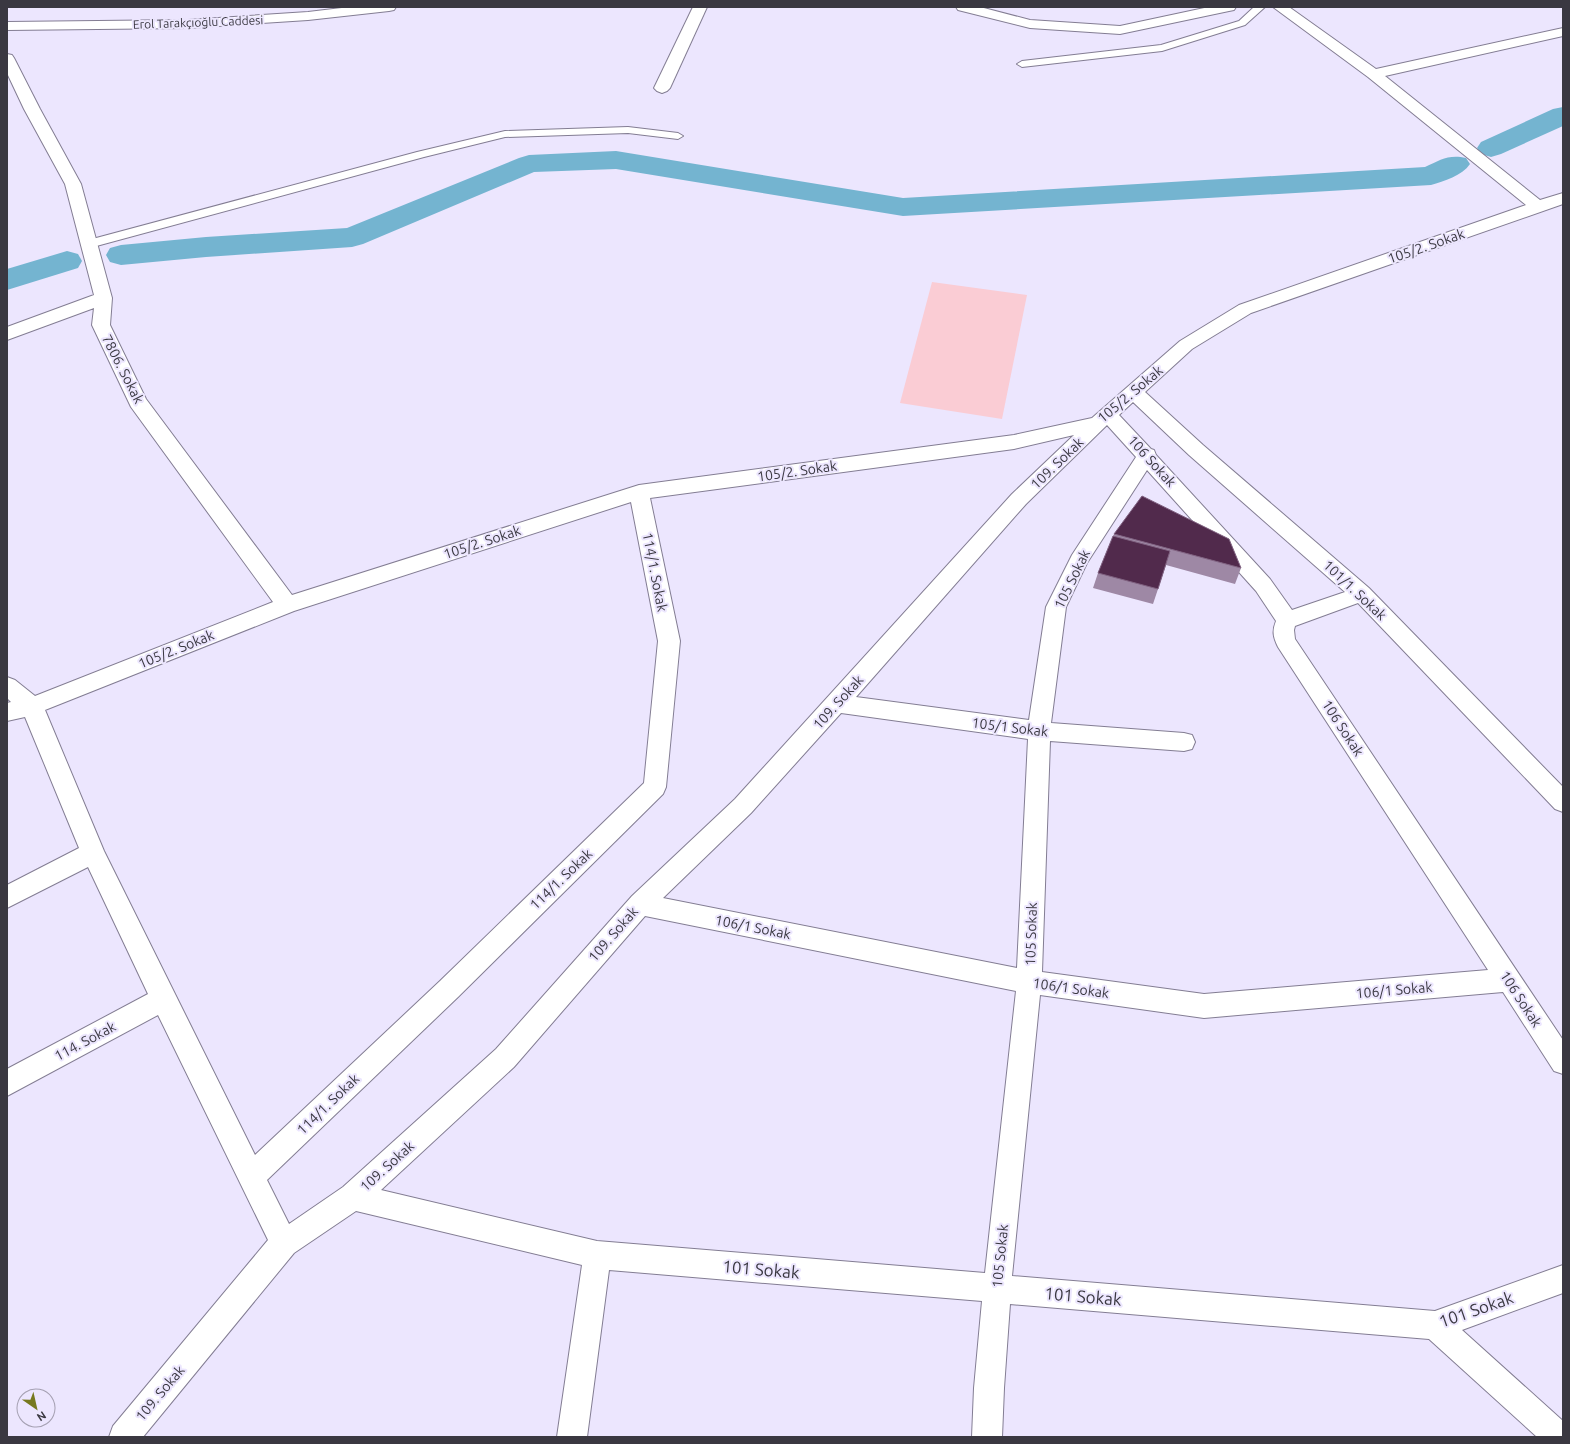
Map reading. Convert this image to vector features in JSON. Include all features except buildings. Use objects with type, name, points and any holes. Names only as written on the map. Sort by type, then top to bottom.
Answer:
[{"type":"street","name":"Erol Tarakçıoğlu Caddesi","points":[[7,26],[188,24],[308,16],[389,7]]},
{"type":"street","points":[[662,88],[700,7]]},
{"type":"street","points":[[963,7],[1030,24],[1120,30],[1229,7]]},
{"type":"street","points":[[1280,7],[1373,74],[1538,207]]},
{"type":"street","points":[[1373,74],[1563,32]]},
{"type":"street","name":"7806. Sokak","points":[[7,58],[32,109],[73,184],[103,298],[101,325],[138,402],[287,605]]},
{"type":"street","name":"105/2. Sokak","points":[[7,712],[32,706],[287,605],[639,492],[1014,442],[1103,419],[1186,345],[1245,308],[1563,198]]},
{"type":"street","points":[[7,334],[103,298]]},
{"type":"street","name":"101/1. Sokak","points":[[1134,392],[1196,450],[1362,594],[1563,802]]},
{"type":"street","name":"106 Sokak","points":[[1103,419],[1147,455],[1263,585],[1287,620],[1283,630],[1285,641],[1563,1062]]},
{"type":"street","name":"109. Sokak","points":[[124,1437],[284,1243],[353,1197],[505,1058],[640,904],[743,806],[1019,499],[1103,419]]},
{"type":"street","name":"105 Sokak","points":[[988,1437],[989,1388],[997,1289],[1029,982],[1039,731],[1056,607],[1079,560],[1147,455]]},
{"type":"street","name":"114/1. Sokak","points":[[251,1177],[449,989],[655,787],[669,641],[639,492]]},
{"type":"street","points":[[1287,620],[1362,594]]},
{"type":"street","points":[[7,686],[32,706],[94,853],[163,999],[284,1243]]},
{"type":"street","name":"105/1 Sokak","points":[[837,703],[1039,731],[1184,742]]},
{"type":"street","points":[[7,897],[94,853]]},
{"type":"street","name":"106/1 Sokak","points":[[640,904],[1029,982],[1204,1006],[1509,980]]},
{"type":"street","name":"114. Sokak","points":[[7,1083],[163,999]]},
{"type":"street","name":"101 Sokak","points":[[353,1197],[596,1255],[1435,1325],[1563,1279]]},
{"type":"street","points":[[572,1437],[596,1255]]},
{"type":"street","points":[[1435,1325],[1559,1437]]},
{"type":"lane","points":[[1022,64],[1162,48],[1242,24],[1260,7]]},
{"type":"lane","points":[[89,244],[421,154],[505,134],[628,130],[678,136]]},
{"type":"shaded area","points":[[932,282],[1027,295],[1002,419],[900,403]]},
{"type":"waterway","points":[[1491,148],[1563,115]]},
{"type":"waterway","points":[[121,255],[206,247],[352,237],[529,164],[616,160],[903,207],[1431,176],[1456,164]]},
{"type":"waterway","points":[[7,280],[67,261]]}]
